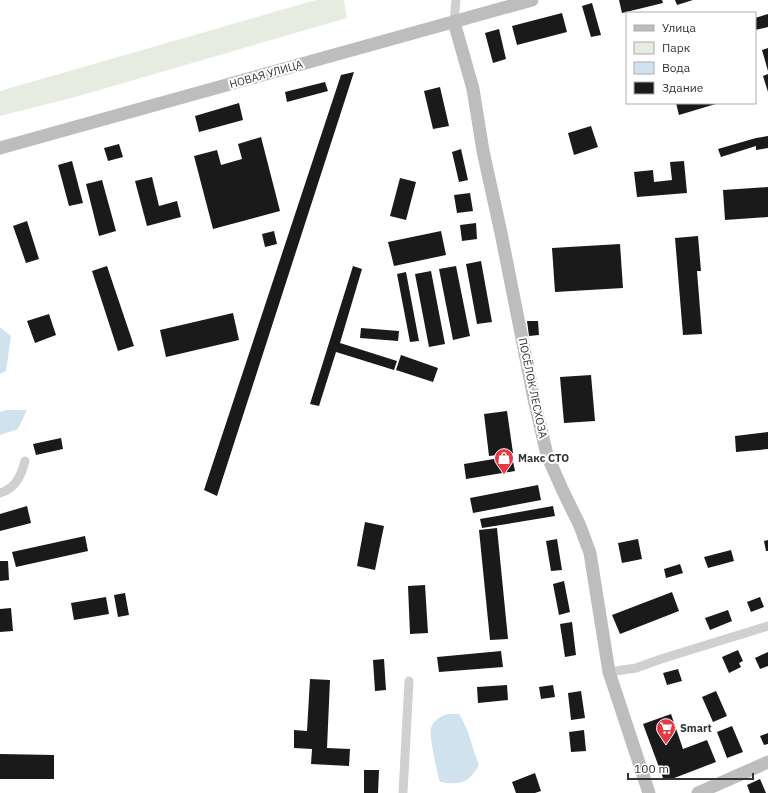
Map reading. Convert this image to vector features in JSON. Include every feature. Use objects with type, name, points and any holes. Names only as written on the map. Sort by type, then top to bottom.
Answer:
[{"type":"street","points":[[454,22],[456,0]]},
{"type":"street","name":"НОВАЯ УЛИЦА","points":[[0,148],[532,0]]},
{"type":"street","name":"ПОСЁЛОК ЛЕСХОЗА","points":[[454,22],[473,89],[483,151],[547,455],[580,526],[590,553],[609,672],[649,793]]},
{"type":"street","points":[[0,493],[7,491],[17,482],[22,473],[25,461]]},
{"type":"street","points":[[609,672],[636,668],[768,626]]},
{"type":"street","points":[[402,793],[410,681]]},
{"type":"street","points":[[698,793],[768,762]]},
{"type":"green space","points":[[316,0],[344,0],[347,18],[75,97],[0,116],[0,91]]},
{"type":"water","points":[[0,327],[11,336],[6,371],[0,374]]},
{"type":"water","points":[[6,410],[27,410],[18,429],[0,435],[0,412]]},
{"type":"water","points":[[447,714],[459,714],[468,732],[479,765],[467,780],[458,783],[440,782],[432,746],[432,725],[437,719]]},
{"type":"building","points":[[619,0],[662,0],[663,3],[626,12],[622,13]]},
{"type":"building","points":[[675,0],[693,0],[677,5]]},
{"type":"building","points":[[592,3],[601,35],[591,37],[582,6]]},
{"type":"building","points":[[562,13],[567,32],[517,45],[512,26]]},
{"type":"building","points":[[768,14],[768,27],[756,30],[756,18]]},
{"type":"building","points":[[499,29],[506,59],[493,63],[485,33]]},
{"type":"building","points":[[768,48],[768,71],[762,50]]},
{"type":"building","points":[[354,72],[217,496],[204,490],[341,75]]},
{"type":"building","points":[[768,74],[768,92],[763,76]]},
{"type":"building","points":[[325,82],[328,91],[287,102],[285,92]]},
{"type":"building","points":[[440,87],[449,126],[433,129],[424,91]]},
{"type":"building","points":[[239,103],[243,120],[199,132],[195,116]]},
{"type":"building","points":[[676,104],[716,104],[679,115]]},
{"type":"building","points":[[591,126],[598,147],[574,155],[568,133]]},
{"type":"building","points":[[768,136],[768,148],[756,150],[756,146],[721,157],[718,149],[756,138]]},
{"type":"building","points":[[261,137],[280,211],[213,229],[194,156],[217,150],[221,165],[242,159],[238,144]]},
{"type":"building","points":[[119,144],[123,157],[108,161],[104,148]]},
{"type":"building","points":[[461,149],[468,180],[459,182],[452,152]]},
{"type":"building","points":[[72,161],[83,203],[69,206],[58,165]]},
{"type":"building","points":[[684,161],[687,193],[637,197],[634,172],[653,170],[654,182],[672,180],[670,162]]},
{"type":"building","points":[[152,177],[159,206],[177,201],[181,217],[147,226],[135,181]]},
{"type":"building","points":[[400,178],[416,182],[406,220],[390,216]]},
{"type":"building","points":[[102,180],[116,231],[99,236],[86,184]]},
{"type":"building","points":[[768,187],[768,217],[725,220],[723,190]]},
{"type":"building","points":[[470,193],[473,211],[457,213],[454,195]]},
{"type":"building","points":[[27,221],[39,259],[26,263],[13,226]]},
{"type":"building","points":[[476,223],[477,239],[462,241],[460,225]]},
{"type":"building","points":[[274,231],[277,244],[265,247],[262,234]]},
{"type":"building","points":[[441,231],[446,255],[394,266],[388,242]]},
{"type":"building","points":[[698,236],[701,271],[697,271],[702,334],[683,335],[675,238]]},
{"type":"building","points":[[620,244],[623,288],[555,292],[552,248]]},
{"type":"building","points":[[481,261],[492,322],[477,324],[466,264]]},
{"type":"building","points":[[107,266],[134,346],[118,351],[92,271]]},
{"type":"building","points":[[353,266],[362,269],[340,343],[397,361],[394,370],[336,352],[319,406],[310,404]]},
{"type":"building","points":[[456,266],[470,336],[453,340],[439,269]]},
{"type":"building","points":[[431,271],[445,344],[429,347],[415,274]]},
{"type":"building","points":[[406,272],[419,341],[410,342],[397,274]]},
{"type":"building","points":[[233,313],[239,340],[166,357],[160,330]]},
{"type":"building","points":[[49,314],[56,335],[35,343],[27,321]]},
{"type":"building","points":[[527,321],[538,321],[539,335],[529,336]]},
{"type":"building","points":[[361,328],[399,331],[398,341],[360,338]]},
{"type":"building","points":[[401,355],[438,368],[433,382],[396,370]]},
{"type":"building","points":[[591,375],[595,421],[564,423],[560,377]]},
{"type":"building","points":[[507,411],[513,453],[489,456],[484,414]]},
{"type":"building","points":[[768,432],[768,449],[736,452],[735,436]]},
{"type":"building","points":[[61,438],[63,449],[36,455],[33,444]]},
{"type":"building","points":[[512,456],[515,471],[466,479],[464,464]]},
{"type":"building","points":[[538,485],[541,500],[473,513],[470,498]]},
{"type":"building","points":[[27,506],[31,523],[0,531],[0,514]]},
{"type":"building","points":[[553,506],[555,516],[482,528],[480,519]]},
{"type":"building","points":[[365,522],[384,526],[375,570],[357,566]]},
{"type":"building","points":[[497,528],[508,639],[490,640],[479,530]]},
{"type":"building","points":[[85,536],[88,551],[16,567],[12,552]]},
{"type":"building","points":[[557,539],[562,570],[551,571],[546,541]]},
{"type":"building","points":[[638,539],[642,559],[622,563],[618,543]]},
{"type":"building","points":[[768,540],[768,551],[766,551],[764,541]]},
{"type":"building","points":[[731,550],[734,561],[708,568],[704,557]]},
{"type":"building","points":[[0,561],[8,561],[9,580],[0,581]]},
{"type":"building","points":[[680,564],[683,573],[666,578],[664,569]]},
{"type":"building","points":[[564,581],[570,612],[559,615],[553,584]]},
{"type":"building","points":[[425,585],[428,633],[410,634],[408,586]]},
{"type":"building","points":[[672,592],[679,611],[620,634],[612,615]]},
{"type":"building","points":[[125,593],[129,615],[118,617],[114,595]]},
{"type":"building","points":[[106,597],[109,614],[74,620],[71,603]]},
{"type":"building","points":[[760,597],[764,607],[751,612],[747,602]]},
{"type":"building","points":[[11,608],[13,631],[0,632],[0,609]]},
{"type":"building","points":[[728,610],[732,621],[710,630],[705,618]]},
{"type":"building","points":[[572,622],[576,655],[565,657],[560,624]]},
{"type":"building","points":[[738,650],[743,661],[739,663],[741,667],[729,673],[722,657]]},
{"type":"building","points":[[501,651],[503,667],[439,672],[437,657]]},
{"type":"building","points":[[768,652],[768,666],[760,669],[755,658]]},
{"type":"building","points":[[384,659],[386,690],[375,691],[373,660]]},
{"type":"building","points":[[678,669],[682,681],[667,685],[663,673]]},
{"type":"building","points":[[310,679],[330,680],[327,748],[350,749],[349,766],[311,764],[312,749],[294,748],[294,730],[307,731]]},
{"type":"building","points":[[507,685],[508,700],[478,703],[477,687]]},
{"type":"building","points":[[553,685],[555,697],[541,699],[539,687]]},
{"type":"building","points":[[581,691],[585,718],[571,720],[568,693]]},
{"type":"building","points":[[716,691],[727,716],[713,722],[702,697]]},
{"type":"building","name":"Smart","points":[[671,714],[683,749],[707,740],[716,762],[669,780],[663,778],[643,724]]},
{"type":"building","points":[[732,726],[743,752],[727,758],[717,732]]},
{"type":"building","points":[[584,730],[586,751],[571,752],[569,732]]},
{"type":"building","points":[[768,733],[768,744],[764,745],[760,736]]},
{"type":"building","points":[[0,754],[54,755],[54,779],[0,779]]},
{"type":"building","points":[[364,770],[379,770],[378,793],[364,793]]},
{"type":"building","points":[[535,773],[541,791],[535,793],[516,793],[512,782]]},
{"type":"building","points":[[760,779],[766,793],[750,793],[747,785]]},
{"type":"place","name":"Макс СТО","points":[[504,475]]},
{"type":"place","name":"Smart","points":[[666,745]]}]
